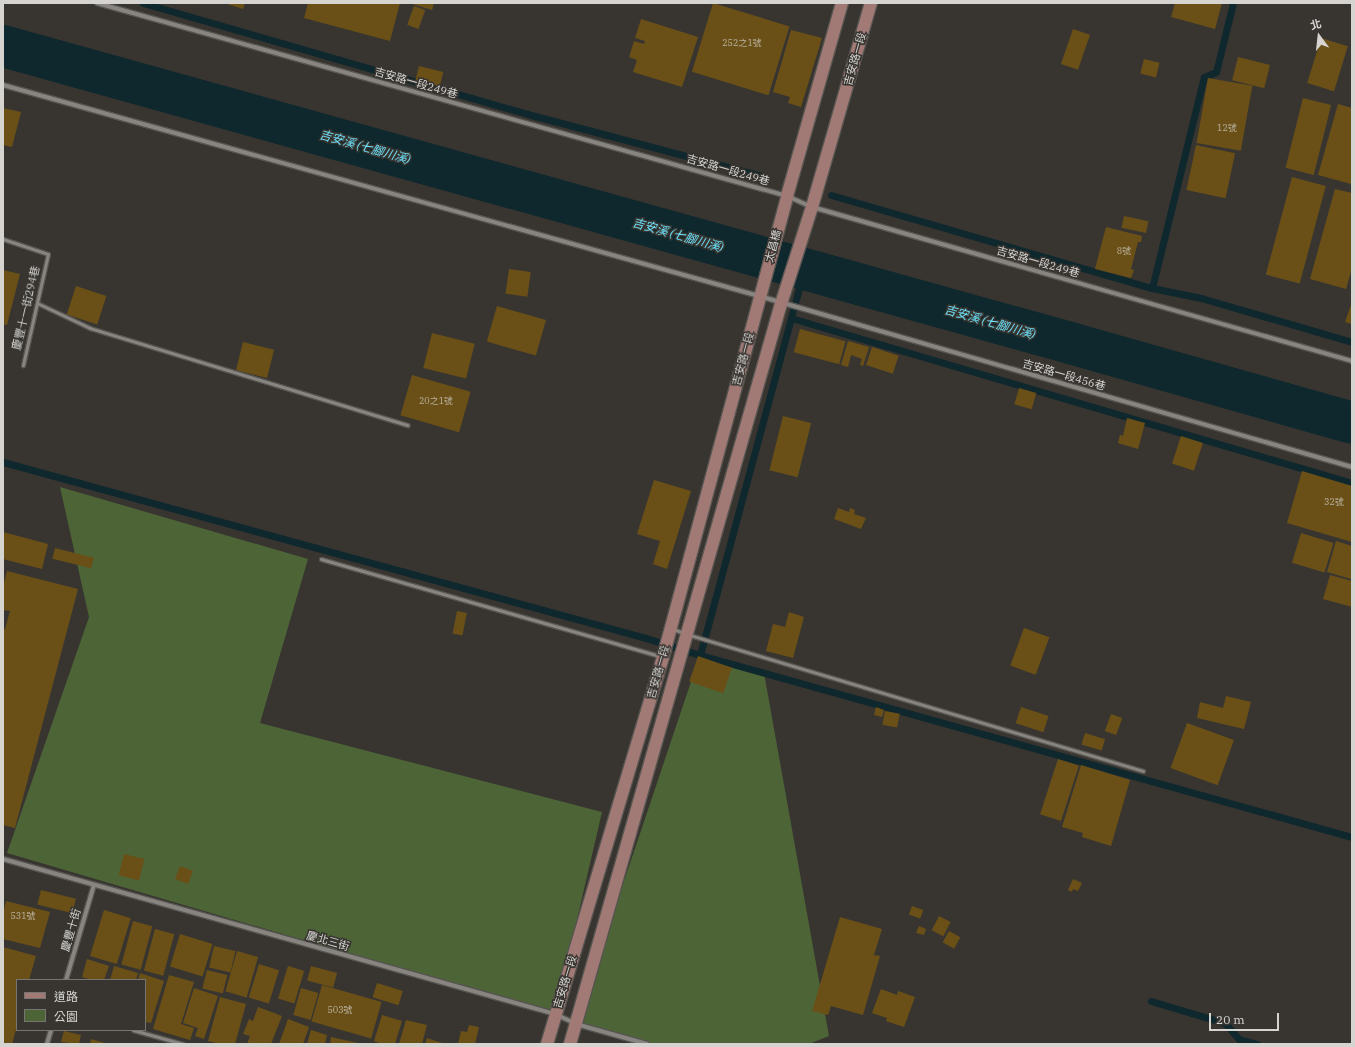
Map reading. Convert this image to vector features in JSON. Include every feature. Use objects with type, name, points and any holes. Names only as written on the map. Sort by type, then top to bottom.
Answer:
[{"type":"street","name":"吉安路一段249巷","points":[[97,3],[786,196],[812,207],[1352,361]]},
{"type":"street","points":[[786,196],[842,3]]},
{"type":"street","name":"吉安路一段","points":[[812,207],[871,3]]},
{"type":"street","name":"吉安路一段456巷","points":[[3,85],[770,300],[1352,467]]},
{"type":"street","name":"太昌橋","points":[[770,300],[786,196]]},
{"type":"street","points":[[770,300],[812,207]]},
{"type":"street","name":"吉安路一段","points":[[547,1044],[770,300]]},
{"type":"street","name":"吉安路一段","points":[[570,1044],[688,634],[770,300]]},
{"type":"street","name":"慶北三街","points":[[3,859],[555,1014],[576,1024],[647,1044]]},
{"type":"street","name":"慶豐十街","points":[[66,979],[94,885]]},
{"type":"street","points":[[47,1044],[52,1031]]},
{"type":"lane","name":"慶豐十一街294巷","points":[[3,239],[48,254],[23,365]]},
{"type":"lane","points":[[37,303],[90,328],[408,425]]},
{"type":"lane","points":[[321,559],[663,657]]},
{"type":"lane","points":[[671,629],[1143,771]]},
{"type":"lane","points":[[137,1031],[183,1044]]},
{"type":"green space","points":[[60,487],[308,559],[260,723],[602,812],[555,1014],[7,853],[89,617]]},
{"type":"green space","points":[[700,655],[764,673],[829,1036],[809,1044],[647,1044],[576,1024]]},
{"type":"building","points":[[224,3],[245,3],[243,9]]},
{"type":"building","points":[[308,3],[400,3],[390,41],[304,18]]},
{"type":"building","points":[[409,3],[434,3],[432,10]]},
{"type":"building","points":[[713,3],[790,26],[768,95],[692,72]]},
{"type":"building","points":[[1175,3],[1222,3],[1215,29],[1171,17]]},
{"type":"building","points":[[414,6],[425,10],[418,29],[407,25]]},
{"type":"building","points":[[641,19],[698,37],[682,87],[633,72],[637,60],[629,57],[634,41],[644,44],[645,41],[635,38]]},
{"type":"building","points":[[1073,29],[1090,35],[1078,70],[1061,64]]},
{"type":"building","points":[[791,30],[822,38],[801,107],[788,103],[790,97],[773,92]]},
{"type":"building","points":[[1321,38],[1348,46],[1334,91],[1307,83]]},
{"type":"building","points":[[1238,57],[1270,65],[1264,88],[1232,80]]},
{"type":"building","points":[[1144,59],[1160,63],[1156,77],[1140,74]]},
{"type":"building","points":[[419,66],[443,72],[440,87],[415,81]]},
{"type":"building","points":[[1208,78],[1252,86],[1241,151],[1197,143]]},
{"type":"building","points":[[1303,98],[1331,105],[1314,175],[1286,168]]},
{"type":"building","points":[[1338,104],[1352,108],[1351,184],[1318,175]]},
{"type":"building","points":[[3,108],[21,112],[12,147],[3,145]]},
{"type":"building","points":[[1196,145],[1235,153],[1226,198],[1186,190]]},
{"type":"building","points":[[1292,177],[1326,186],[1300,284],[1266,275]]},
{"type":"building","points":[[1335,189],[1352,193],[1352,268],[1346,289],[1310,279]]},
{"type":"building","points":[[1124,216],[1148,221],[1146,233],[1122,228]]},
{"type":"building","points":[[1106,227],[1142,236],[1141,242],[1138,242],[1131,269],[1134,270],[1131,278],[1095,269]]},
{"type":"building","points":[[509,269],[531,272],[527,297],[506,294]]},
{"type":"building","points":[[3,270],[20,274],[7,325],[3,324]]},
{"type":"building","points":[[76,286],[106,296],[97,324],[67,315]]},
{"type":"building","points":[[1352,302],[1352,324],[1345,322]]},
{"type":"building","points":[[497,306],[546,320],[536,356],[487,342]]},
{"type":"building","points":[[800,329],[845,341],[839,364],[794,352]]},
{"type":"building","points":[[432,333],[475,344],[466,379],[423,368]]},
{"type":"building","points":[[848,341],[869,347],[863,366],[860,365],[862,359],[851,355],[848,367],[841,365]]},
{"type":"building","points":[[243,342],[274,350],[267,378],[236,370]]},
{"type":"building","points":[[872,347],[899,356],[893,374],[866,365]]},
{"type":"building","points":[[412,375],[471,392],[459,432],[400,415]]},
{"type":"building","points":[[1019,388],[1036,393],[1032,409],[1014,404]]},
{"type":"building","points":[[783,416],[811,423],[798,477],[769,470]]},
{"type":"building","points":[[1127,418],[1145,423],[1138,449],[1118,443],[1120,435],[1123,436]]},
{"type":"building","points":[[1181,436],[1203,443],[1194,471],[1172,464]]},
{"type":"building","points":[[1302,471],[1352,486],[1352,542],[1287,523]]},
{"type":"building","points":[[654,480],[691,491],[667,569],[653,564],[660,541],[637,534]]},
{"type":"building","points":[[838,508],[849,512],[850,508],[855,510],[854,514],[866,518],[861,529],[834,519]]},
{"type":"building","points":[[3,532],[48,544],[42,569],[3,559]]},
{"type":"building","points":[[1301,533],[1334,543],[1324,573],[1292,563]]},
{"type":"building","points":[[1336,541],[1352,546],[1351,579],[1327,572]]},
{"type":"building","points":[[55,548],[94,558],[91,568],[52,559]]},
{"type":"building","points":[[7,571],[78,589],[15,828],[3,825],[3,629],[5,629],[10,611],[3,610],[3,587]]},
{"type":"building","points":[[1330,575],[1352,581],[1352,607],[1323,599]]},
{"type":"building","points":[[457,611],[467,613],[462,635],[453,634]]},
{"type":"building","points":[[789,612],[804,617],[793,658],[766,651],[773,624],[785,627]]},
{"type":"building","points":[[1024,628],[1049,637],[1036,675],[1010,666]]},
{"type":"building","points":[[698,656],[732,668],[723,693],[689,682]]},
{"type":"building","points":[[1226,696],[1251,702],[1244,729],[1197,718],[1200,702],[1223,708]]},
{"type":"building","points":[[876,707],[884,710],[882,717],[874,715]]},
{"type":"building","points":[[1021,707],[1049,716],[1043,732],[1016,723]]},
{"type":"building","points":[[885,711],[900,714],[897,728],[882,725]]},
{"type":"building","points":[[1111,714],[1122,718],[1116,735],[1105,731]]},
{"type":"building","points":[[1187,723],[1234,740],[1218,785],[1171,768]]},
{"type":"building","points":[[1085,733],[1105,739],[1102,751],[1081,744]]},
{"type":"building","points":[[1058,759],[1079,766],[1061,821],[1040,814]]},
{"type":"building","points":[[1081,765],[1130,780],[1111,846],[1082,837],[1083,833],[1062,827]]},
{"type":"building","points":[[124,854],[144,859],[139,880],[119,875]]},
{"type":"building","points":[[180,866],[193,871],[188,884],[175,879]]},
{"type":"building","points":[[1073,879],[1082,883],[1078,891],[1073,889],[1072,892],[1068,890]]},
{"type":"building","points":[[41,890],[76,899],[72,913],[37,905]]},
{"type":"building","points":[[6,901],[50,912],[40,948],[3,939],[3,913]]},
{"type":"building","points":[[912,906],[923,910],[920,919],[909,914]]},
{"type":"building","points":[[104,910],[131,918],[117,964],[90,956]]},
{"type":"building","points":[[939,916],[951,922],[943,936],[932,930]]},
{"type":"building","points":[[840,917],[882,929],[874,955],[880,956],[863,1015],[831,1006],[828,1015],[812,1011]]},
{"type":"building","points":[[133,921],[152,926],[141,970],[121,964]]},
{"type":"building","points":[[919,926],[926,929],[924,935],[916,933]]},
{"type":"building","points":[[155,929],[174,934],[163,976],[144,971]]},
{"type":"building","points":[[949,931],[960,937],[954,949],[943,942]]},
{"type":"building","points":[[180,934],[213,944],[203,976],[170,967]]},
{"type":"building","points":[[214,946],[235,951],[230,972],[209,967]]},
{"type":"building","points":[[3,947],[36,956],[29,979],[16,979],[16,1030],[12,1044],[3,1044]]},
{"type":"building","points":[[237,951],[258,957],[247,997],[225,991]]},
{"type":"building","points":[[87,959],[109,966],[104,979],[88,979],[82,977]]},
{"type":"building","points":[[259,964],[279,970],[269,1004],[249,997]]},
{"type":"building","points":[[114,966],[138,973],[136,979],[110,979]]},
{"type":"building","points":[[288,966],[304,971],[294,1003],[278,999]]},
{"type":"building","points":[[311,966],[337,973],[333,987],[307,980]]},
{"type":"building","points":[[207,970],[227,975],[223,994],[202,988]]},
{"type":"building","points":[[140,973],[164,981],[151,1023],[146,1022],[146,979],[138,979]]},
{"type":"building","points":[[169,975],[194,982],[181,1024],[194,1028],[190,1040],[153,1029]]},
{"type":"building","points":[[377,983],[403,991],[398,1005],[373,997]]},
{"type":"building","points":[[322,985],[382,1002],[371,1039],[312,1022]]},
{"type":"building","points":[[194,988],[218,996],[204,1039],[195,1036],[198,1028],[183,1023]]},
{"type":"building","points":[[301,988],[318,993],[311,1020],[293,1015]]},
{"type":"building","points":[[881,989],[897,995],[898,991],[915,997],[904,1027],[886,1021],[887,1018],[872,1013]]},
{"type":"building","points":[[220,997],[246,1004],[235,1044],[220,1044],[208,1041]]},
{"type":"building","points":[[258,1007],[282,1016],[271,1044],[247,1044],[250,1036],[243,1034],[249,1019],[253,1021]]},
{"type":"building","points":[[382,1015],[402,1021],[395,1044],[382,1044],[374,1041]]},
{"type":"building","points":[[288,1019],[309,1027],[303,1044],[279,1044]]},
{"type":"building","points":[[406,1020],[427,1025],[422,1044],[399,1044]]},
{"type":"building","points":[[469,1025],[479,1027],[475,1044],[458,1044],[461,1031],[467,1032]]},
{"type":"building","points":[[311,1030],[327,1035],[325,1044],[307,1044]]},
{"type":"building","points":[[64,1031],[81,1035],[79,1044],[61,1042]]},
{"type":"building","points":[[331,1037],[358,1043],[358,1044],[330,1044]]},
{"type":"building","points":[[427,1038],[445,1044],[425,1044]]},
{"type":"building","points":[[91,1039],[105,1043],[90,1044]]},
{"type":"waterway","points":[[143,3],[535,116],[766,177]]},
{"type":"waterway","points":[[1152,288],[1204,77],[1216,72],[1233,3]]},
{"type":"waterway","name":"吉安溪 (七腳川溪)","points":[[3,46],[1352,423]]},
{"type":"waterway","points":[[831,195],[1152,288],[1201,298],[1352,342]]},
{"type":"waterway","points":[[700,655],[804,269]]},
{"type":"waterway","points":[[791,318],[1352,483]]},
{"type":"waterway","points":[[3,462],[646,638],[700,655],[1352,837]]},
{"type":"waterway","points":[[1151,1001],[1225,1023],[1239,1039],[1257,1044]]}]
